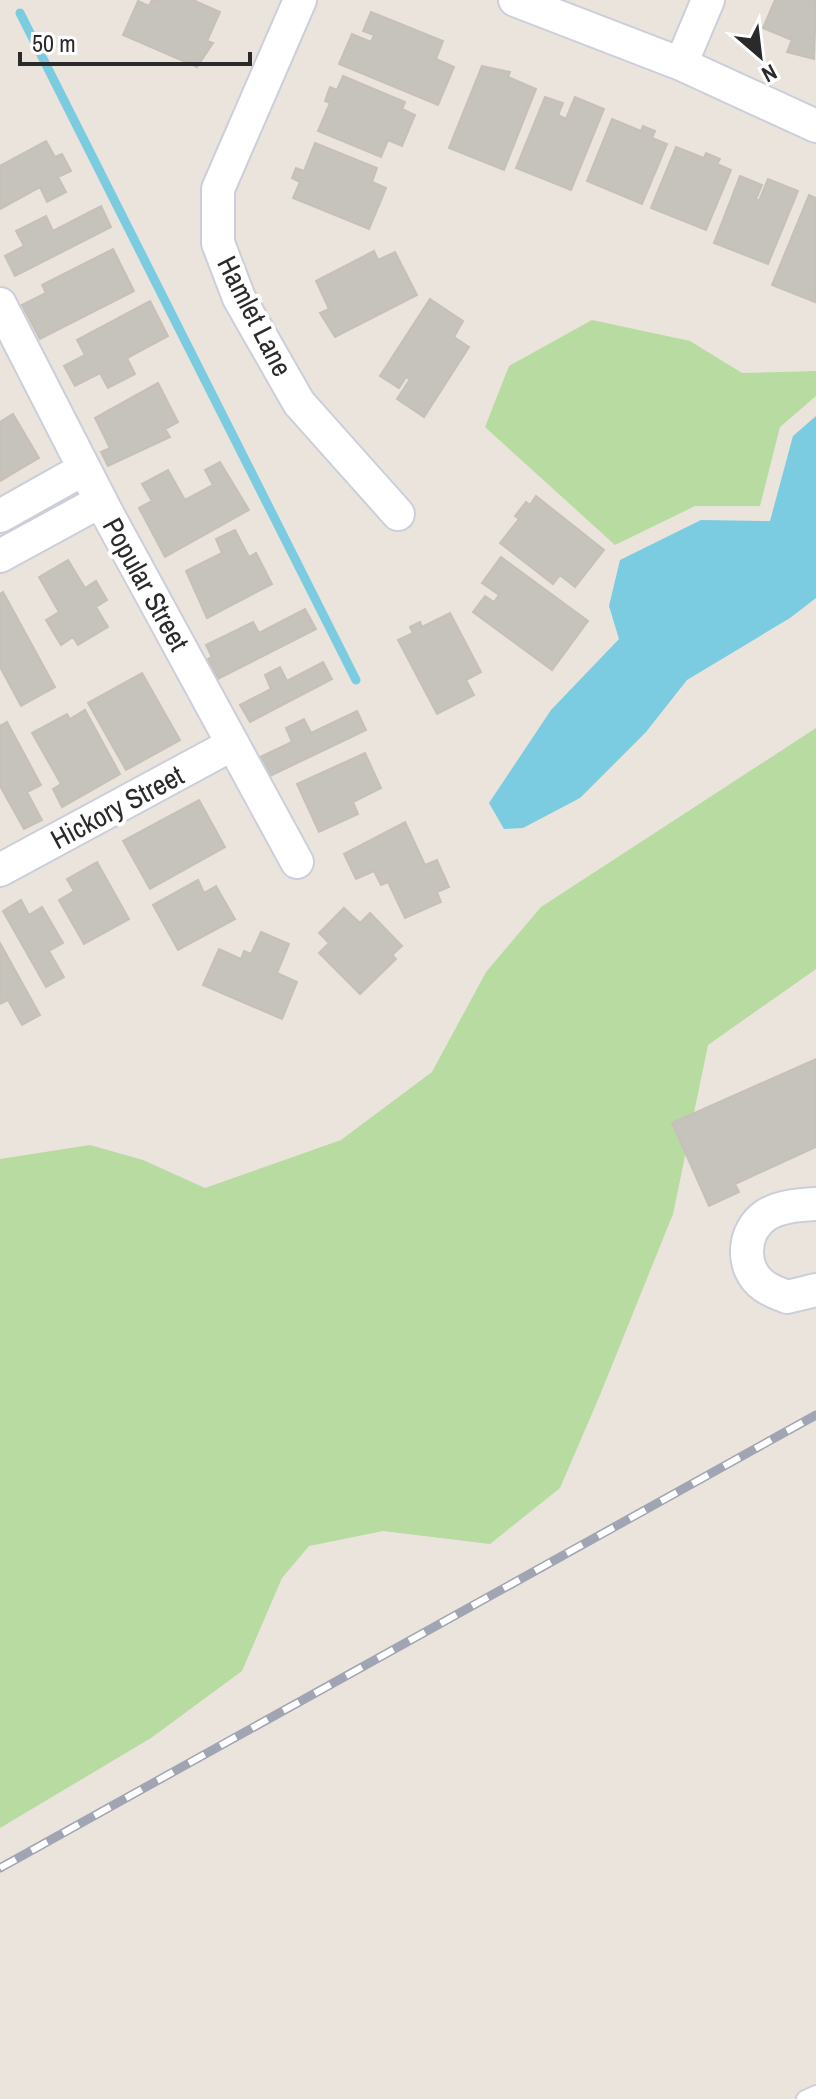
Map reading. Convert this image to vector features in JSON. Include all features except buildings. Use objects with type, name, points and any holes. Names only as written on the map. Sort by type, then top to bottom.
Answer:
[{"type":"street","name":"Hamlet Lane","points":[[300,0],[218,189],[218,243],[239,298],[299,403],[398,514]]},
{"type":"street","points":[[515,0],[681,64],[816,126]]},
{"type":"street","points":[[681,64],[708,0]]},
{"type":"street","name":"Popular Street","points":[[0,304],[101,501],[297,862]]},
{"type":"street","points":[[0,516],[84,469]]},
{"type":"street","points":[[0,556],[101,501]]},
{"type":"street","name":"Hickory Street","points":[[0,870],[233,744]]},
{"type":"street","points":[[816,1204],[787,1207],[765,1216],[750,1233],[746,1253],[751,1271],[763,1285],[787,1297],[816,1290]]},
{"type":"lane","points":[[805,2099],[816,2094]]},
{"type":"green space","points":[[592,320],[690,341],[742,373],[816,371],[816,396],[780,427],[760,506],[695,506],[615,545],[485,427],[509,366]]},
{"type":"green space","points":[[816,728],[816,969],[708,1045],[673,1214],[560,1488],[490,1544],[383,1531],[309,1546],[282,1578],[242,1671],[151,1738],[0,1828],[0,1159],[90,1145],[143,1160],[205,1188],[341,1140],[432,1072],[486,972],[541,907]]},
{"type":"water","points":[[816,416],[816,598],[790,618],[687,680],[646,732],[580,798],[523,828],[504,829],[489,803],[551,710],[619,639],[609,606],[620,560],[701,520],[770,521],[793,436]]},
{"type":"waterway","points":[[20,13],[356,680]]},
{"type":"railway","points":[[0,1868],[816,1415]]}]
